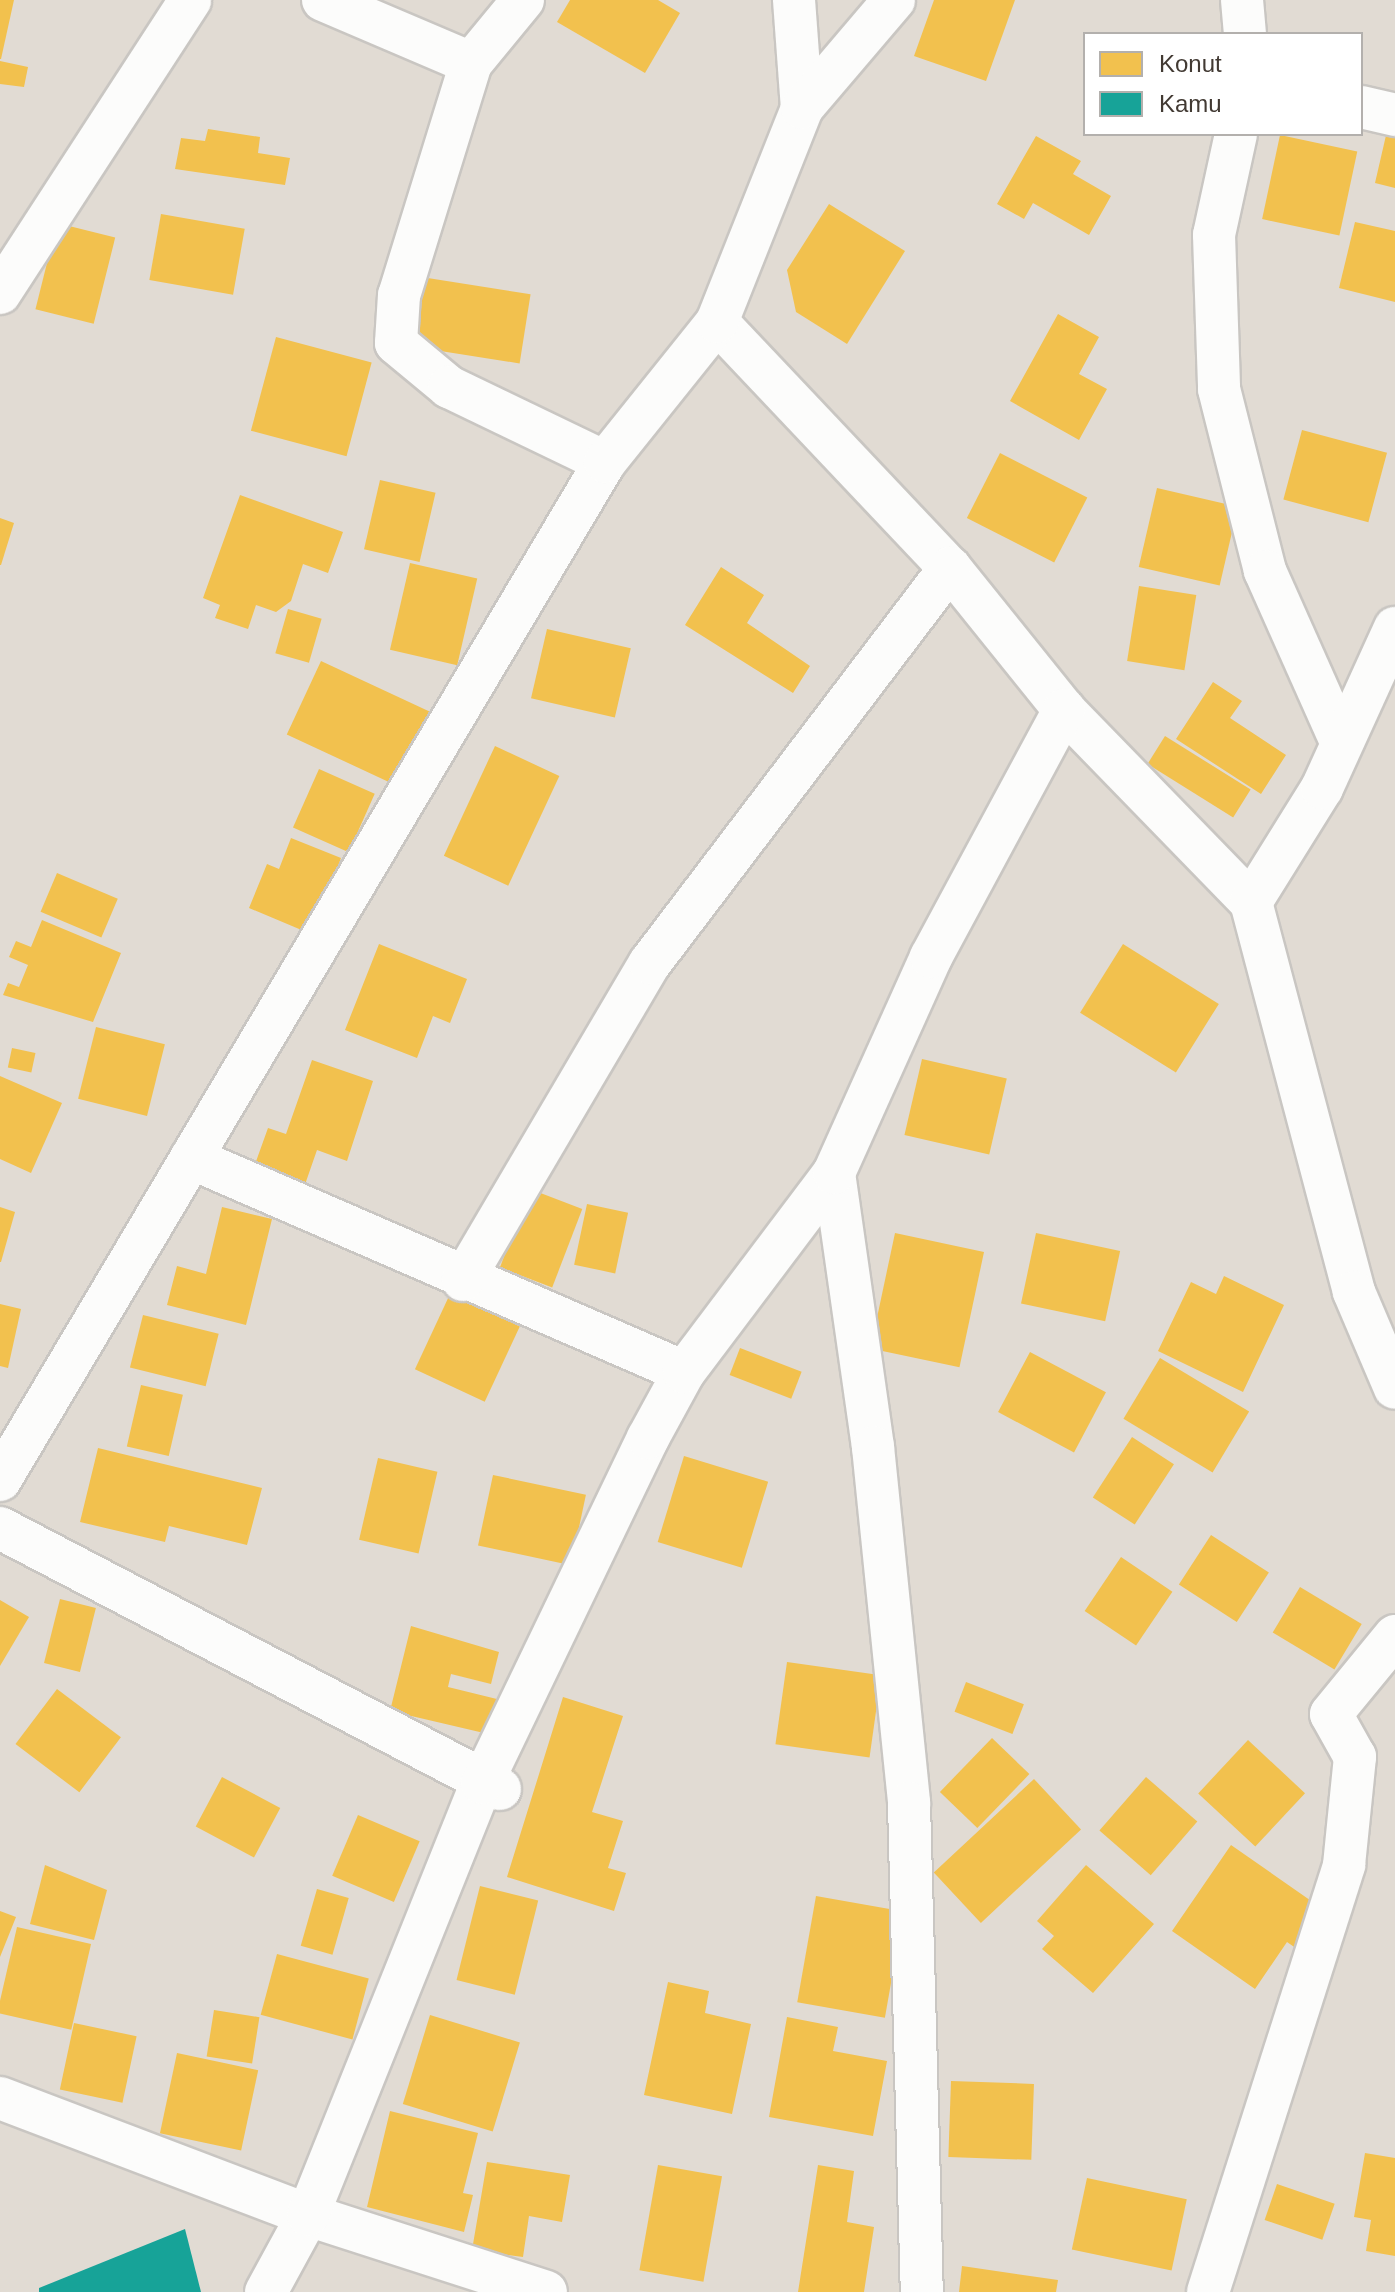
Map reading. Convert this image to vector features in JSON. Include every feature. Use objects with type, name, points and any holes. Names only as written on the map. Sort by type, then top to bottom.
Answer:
[{"type":"street","points":[[0,293],[190,0]]},
{"type":"street","points":[[323,0],[471,63]]},
{"type":"street","points":[[523,0],[471,63],[399,295],[396,343],[449,387],[605,462]]},
{"type":"street","points":[[794,0],[802,108]]},
{"type":"street","points":[[0,1480],[605,462],[717,322],[802,108],[894,0]]},
{"type":"street","points":[[1242,0],[1245,32]]},
{"type":"street","points":[[1363,107],[1395,115]]},
{"type":"street","points":[[1236,136],[1214,235],[1219,389],[1265,571],[1341,742]]},
{"type":"street","points":[[717,322],[950,568],[1064,710],[1251,902],[1354,1292],[1395,1388]]},
{"type":"street","points":[[463,1280],[650,963],[950,568]]},
{"type":"street","points":[[1251,902],[1322,788],[1395,628]]},
{"type":"street","points":[[266,2292],[308,2215],[491,1786],[684,1372],[834,1173],[931,957],[1064,710]]},
{"type":"street","points":[[191,1158],[463,1280],[684,1372]]},
{"type":"street","points":[[834,1173],[873,1447],[909,1803],[922,2292]]},
{"type":"street","points":[[0,1528],[491,1786]]},
{"type":"street","points":[[1208,2292],[1344,1865],[1355,1757],[1331,1714],[1395,1636]]},
{"type":"street","points":[[0,2098],[308,2215],[546,2292]]},
{"type":"shaded area","points":[[0,0],[1395,0],[1395,2292],[0,2292]]},
{"type":"building: Konut","points":[[0,0],[14,0],[1,59],[0,59]]},
{"type":"building: Konut","points":[[570,0],[658,0],[680,13],[645,73],[557,22]]},
{"type":"building: Konut","points":[[934,0],[1015,0],[986,81],[914,56]]},
{"type":"building: Konut","points":[[0,61],[28,67],[24,87],[0,84]]},
{"type":"building: Konut","points":[[1390,118],[1395,119],[1395,188],[1375,183]]},
{"type":"building: Konut","points":[[208,129],[260,137],[258,153],[290,158],[285,185],[175,169],[181,138],[205,141]]},
{"type":"building: Konut","points":[[1036,136],[1081,161],[1073,174],[1111,196],[1089,235],[1033,203],[1024,219],[997,204]]},
{"type":"building: Konut","points":[[1280,136],[1357,151],[1339,236],[1262,219]]},
{"type":"building: Konut","points":[[829,204],[905,251],[847,344],[796,312],[787,270]]},
{"type":"building: Konut","points":[[161,214],[245,229],[233,295],[149,280]]},
{"type":"building: Konut","points":[[1355,222],[1395,231],[1395,302],[1339,288]]},
{"type":"building: Konut","points":[[57,223],[115,238],[94,324],[35,309]]},
{"type":"building: Konut","points":[[415,276],[531,294],[520,363],[404,345]]},
{"type":"building: Konut","points":[[1058,314],[1099,337],[1079,374],[1107,389],[1079,440],[1010,401]]},
{"type":"building: Konut","points":[[276,337],[372,363],[347,456],[251,431]]},
{"type":"building: Konut","points":[[1302,430],[1387,453],[1368,522],[1283,500]]},
{"type":"building: Konut","points":[[1000,453],[1087,497],[1054,563],[967,518]]},
{"type":"building: Konut","points":[[380,480],[436,493],[420,562],[364,549]]},
{"type":"building: Konut","points":[[1157,488],[1238,507],[1220,586],[1139,567]]},
{"type":"building: Konut","points":[[240,495],[343,532],[328,573],[303,564],[291,601],[276,612],[256,605],[248,629],[215,618],[220,605],[203,598]]},
{"type":"building: Konut","points":[[0,518],[14,523],[1,565],[0,565]]},
{"type":"building: Konut","points":[[410,563],[477,579],[457,665],[390,650]]},
{"type":"building: Konut","points":[[721,567],[764,595],[747,623],[810,666],[793,693],[685,625]]},
{"type":"building: Konut","points":[[1139,586],[1196,595],[1184,670],[1127,661]]},
{"type":"building: Konut","points":[[288,609],[322,619],[309,663],[275,653]]},
{"type":"building: Konut","points":[[547,629],[631,648],[615,718],[531,698]]},
{"type":"building: Konut","points":[[321,661],[434,714],[400,787],[287,734]]},
{"type":"building: Konut","points":[[1213,682],[1242,701],[1230,718],[1286,755],[1261,794],[1176,739]]},
{"type":"building: Konut","points":[[1165,736],[1251,790],[1233,818],[1148,764]]},
{"type":"building: Konut","points":[[495,746],[559,776],[508,886],[444,856]]},
{"type":"building: Konut","points":[[319,769],[375,794],[349,852],[293,827]]},
{"type":"building: Konut","points":[[291,838],[341,858],[311,934],[249,908],[267,864],[279,869]]},
{"type":"building: Konut","points":[[57,873],[118,899],[101,937],[41,912]]},
{"type":"building: Konut","points":[[42,920],[121,953],[93,1022],[3,995],[8,983],[19,987],[28,965],[9,957],[16,941],[31,947]]},
{"type":"building: Konut","points":[[379,944],[467,979],[450,1023],[433,1016],[417,1058],[345,1030]]},
{"type":"building: Konut","points":[[1123,944],[1219,1004],[1176,1073],[1080,1013]]},
{"type":"building: Konut","points":[[96,1027],[165,1044],[147,1116],[78,1099]]},
{"type":"building: Konut","points":[[12,1048],[35,1053],[31,1073],[8,1068]]},
{"type":"building: Konut","points":[[922,1059],[1007,1079],[989,1155],[904,1135]]},
{"type":"building: Konut","points":[[312,1060],[373,1081],[347,1161],[317,1150],[301,1196],[250,1178],[268,1128],[286,1134]]},
{"type":"building: Konut","points":[[0,1076],[62,1103],[31,1173],[0,1159]]},
{"type":"building: Konut","points":[[530,1189],[582,1209],[552,1287],[500,1267]]},
{"type":"building: Konut","points":[[587,1204],[628,1213],[615,1273],[574,1265]]},
{"type":"building: Konut","points":[[0,1207],[15,1212],[1,1262],[0,1262]]},
{"type":"building: Konut","points":[[222,1207],[272,1219],[246,1325],[167,1305],[177,1266],[206,1274]]},
{"type":"building: Konut","points":[[895,1233],[984,1252],[959,1367],[870,1348]]},
{"type":"building: Konut","points":[[1036,1233],[1120,1251],[1105,1321],[1021,1303]]},
{"type":"building: Konut","points":[[1224,1276],[1284,1305],[1243,1392],[1158,1351],[1191,1282],[1216,1294]]},
{"type":"building: Konut","points":[[450,1294],[520,1327],[485,1402],[415,1369]]},
{"type":"building: Konut","points":[[0,1304],[21,1309],[8,1368],[0,1366]]},
{"type":"building: Konut","points":[[143,1315],[219,1334],[206,1386],[130,1367]]},
{"type":"building: Konut","points":[[740,1348],[802,1372],[791,1399],[730,1375]]},
{"type":"building: Konut","points":[[1030,1352],[1106,1392],[1074,1452],[998,1412]]},
{"type":"building: Konut","points":[[1160,1358],[1249,1412],[1213,1472],[1123,1419]]},
{"type":"building: Konut","points":[[141,1385],[183,1395],[169,1456],[127,1446]]},
{"type":"building: Konut","points":[[1132,1437],[1174,1464],[1135,1525],[1093,1497]]},
{"type":"building: Konut","points":[[98,1448],[262,1488],[247,1545],[169,1526],[165,1542],[80,1522]]},
{"type":"building: Konut","points":[[684,1456],[768,1482],[742,1568],[658,1542]]},
{"type":"building: Konut","points":[[378,1458],[437,1472],[419,1554],[359,1540]]},
{"type":"building: Konut","points":[[493,1475],[586,1495],[571,1565],[478,1545]]},
{"type":"building: Konut","points":[[1211,1535],[1269,1573],[1237,1622],[1179,1584]]},
{"type":"building: Konut","points":[[1121,1557],[1172,1592],[1136,1646],[1085,1611]]},
{"type":"building: Konut","points":[[1300,1587],[1362,1624],[1334,1670],[1273,1632]]},
{"type":"building: Konut","points":[[60,1599],[96,1608],[80,1672],[44,1663]]},
{"type":"building: Konut","points":[[0,1600],[29,1617],[0,1666]]},
{"type":"building: Konut","points":[[411,1626],[499,1652],[491,1684],[451,1674],[448,1687],[509,1702],[501,1737],[390,1711]]},
{"type":"building: Konut","points":[[787,1662],[881,1675],[870,1757],[775,1744]]},
{"type":"building: Konut","points":[[966,1682],[1024,1704],[1012,1734],[955,1712]]},
{"type":"building: Konut","points":[[57,1689],[121,1737],[79,1792],[15,1744]]},
{"type":"building: Konut","points":[[563,1697],[623,1716],[592,1812],[623,1821],[608,1868],[626,1873],[614,1911],[507,1877]]},
{"type":"building: Konut","points":[[992,1738],[1029,1774],[977,1828],[940,1792]]},
{"type":"building: Konut","points":[[1248,1740],[1305,1793],[1255,1847],[1198,1793]]},
{"type":"building: Konut","points":[[222,1777],[280,1808],[254,1857],[196,1826]]},
{"type":"building: Konut","points":[[1146,1777],[1197,1822],[1151,1875],[1099,1831]]},
{"type":"building: Konut","points":[[1034,1779],[1081,1829],[981,1923],[934,1872]]},
{"type":"building: Konut","points":[[358,1815],[420,1841],[394,1902],[332,1876]]},
{"type":"building: Konut","points":[[1231,1845],[1327,1912],[1300,1951],[1287,1942],[1255,1989],[1172,1931]]},
{"type":"building: Konut","points":[[45,1865],[107,1890],[94,1940],[30,1924]]},
{"type":"building: Konut","points":[[1086,1865],[1154,1924],[1093,1993],[1042,1949],[1054,1936],[1037,1921]]},
{"type":"building: Konut","points":[[480,1886],[538,1901],[515,1995],[457,1980]]},
{"type":"building: Konut","points":[[317,1889],[349,1898],[332,1955],[301,1946]]},
{"type":"building: Konut","points":[[816,1896],[904,1911],[885,2018],[797,2002]]},
{"type":"building: Konut","points":[[0,1911],[16,1917],[0,1957]]},
{"type":"building: Konut","points":[[17,1927],[91,1944],[71,2030],[0,2013],[0,2001]]},
{"type":"building: Konut","points":[[277,1954],[369,1979],[352,2039],[261,2015]]},
{"type":"building: Konut","points":[[668,1982],[709,1991],[705,2013],[751,2024],[732,2114],[644,2095]]},
{"type":"building: Konut","points":[[214,2010],[259,2017],[252,2064],[207,2056]]},
{"type":"building: Konut","points":[[430,2015],[520,2042],[493,2131],[403,2104]]},
{"type":"building: Konut","points":[[787,2017],[838,2027],[833,2051],[887,2061],[873,2136],[769,2117]]},
{"type":"building: Konut","points":[[74,2023],[137,2036],[122,2103],[60,2090]]},
{"type":"building: Konut","points":[[177,2053],[258,2070],[241,2150],[160,2133]]},
{"type":"building: Konut","points":[[951,2081],[1034,2084],[1031,2160],[948,2157]]},
{"type":"building: Konut","points":[[390,2111],[478,2133],[463,2193],[473,2195],[464,2232],[367,2207]]},
{"type":"building: Konut","points":[[1365,2153],[1395,2158],[1395,2256],[1366,2251],[1371,2220],[1354,2217]]},
{"type":"building: Konut","points":[[487,2162],[570,2175],[562,2222],[529,2216],[523,2257],[472,2250]]},
{"type":"building: Konut","points":[[658,2165],[722,2176],[703,2282],[639,2270]]},
{"type":"building: Konut","points":[[818,2165],[854,2171],[847,2222],[874,2227],[864,2292],[798,2292]]},
{"type":"building: Konut","points":[[1087,2178],[1187,2199],[1172,2271],[1072,2249]]},
{"type":"building: Konut","points":[[1277,2184],[1335,2204],[1322,2240],[1265,2220]]},
{"type":"building: Konut","points":[[962,2266],[1058,2280],[1056,2292],[959,2292]]},
{"type":"building: Kamu","points":[[185,2229],[201,2292],[39,2292],[39,2288]]}]
